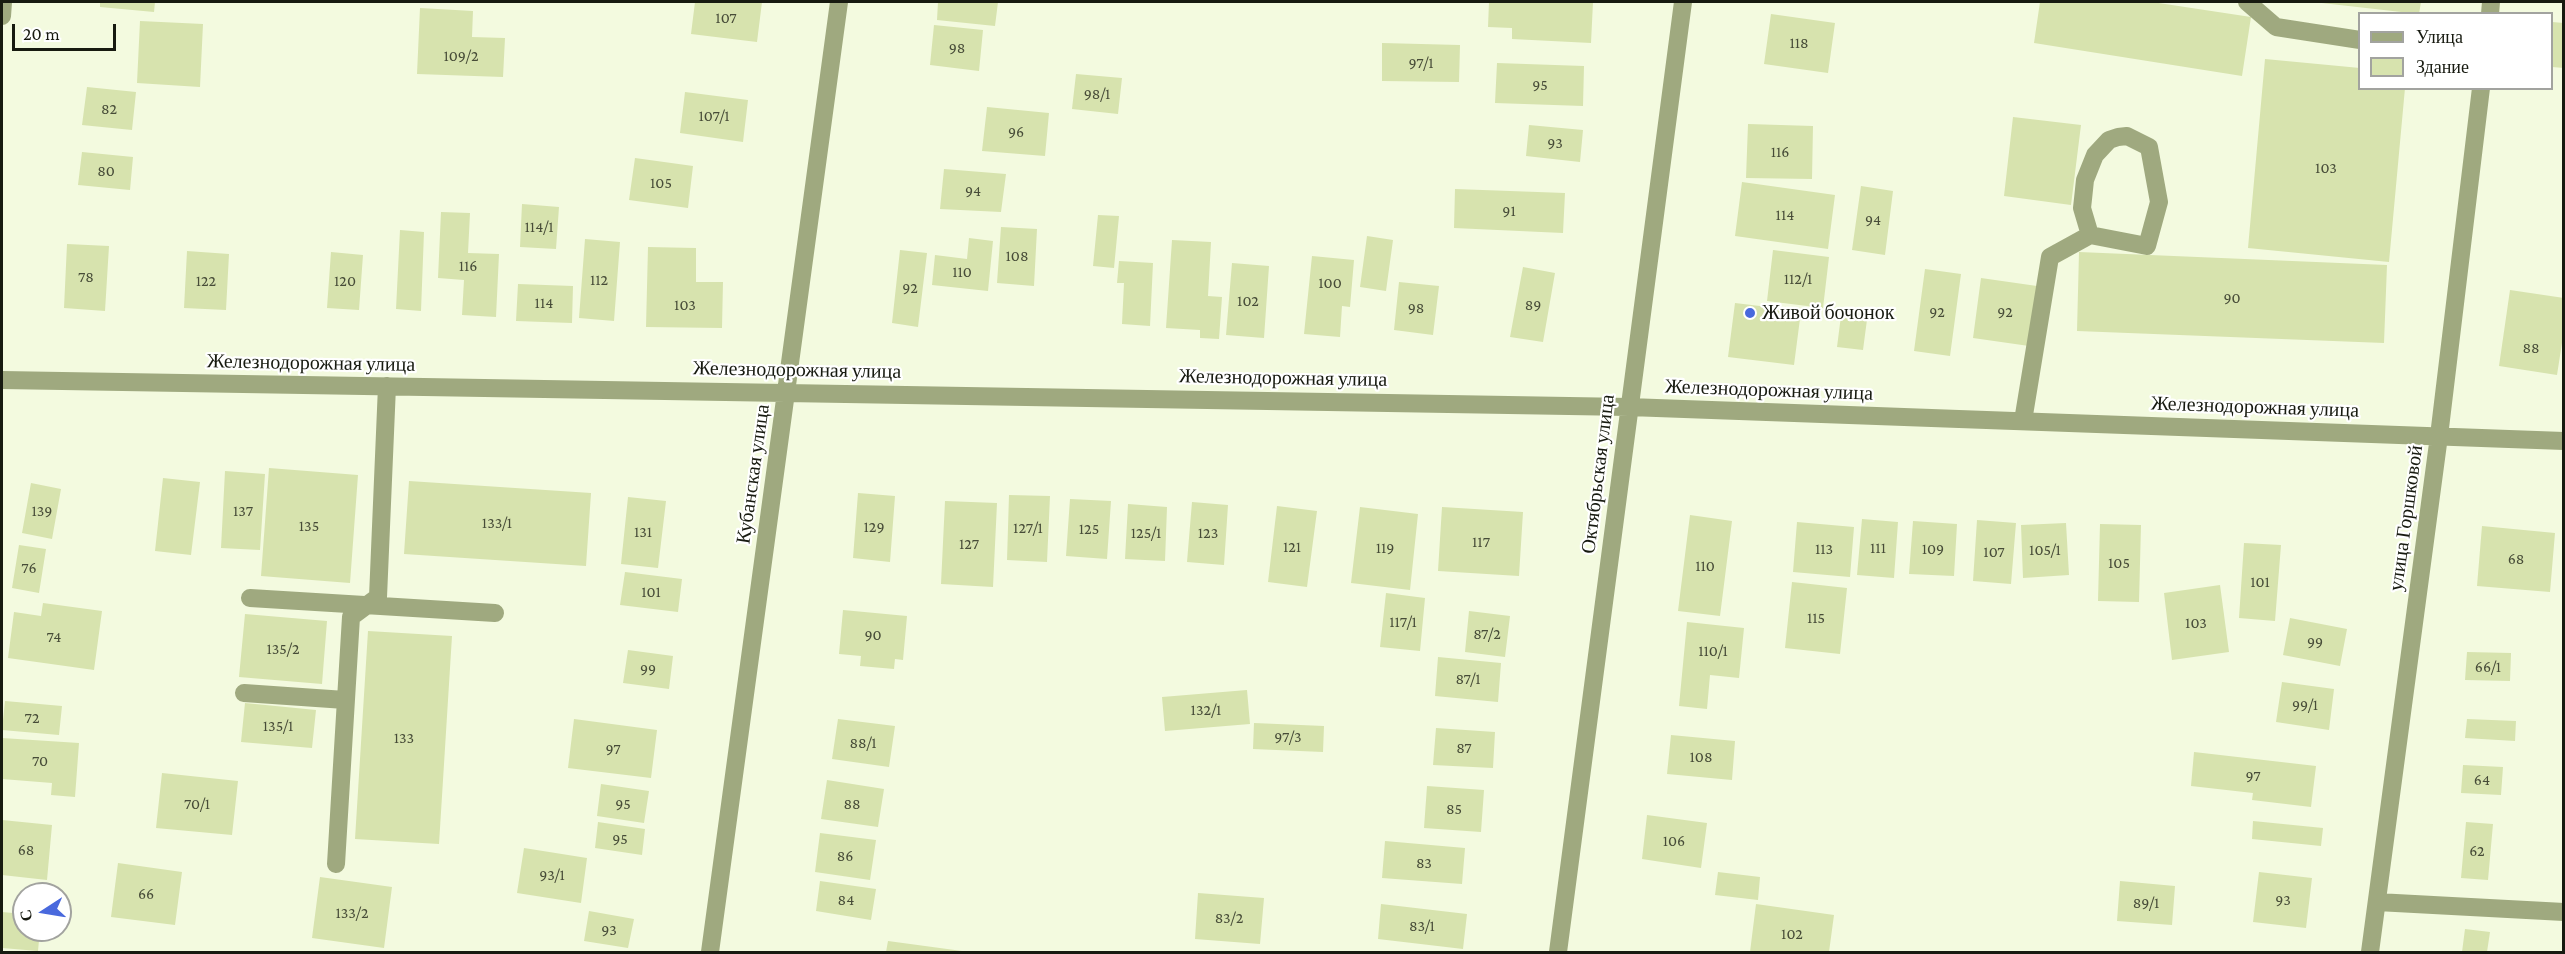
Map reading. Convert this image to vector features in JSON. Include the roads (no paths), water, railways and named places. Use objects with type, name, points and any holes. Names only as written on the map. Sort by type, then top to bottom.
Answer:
[{"type":"street","points":[[2,16],[3,2]]},
{"type":"street","name":"Кубанская улица","points":[[710,952],[839,2]]},
{"type":"street","name":"Октябрьская улица","points":[[1558,952],[1683,2]]},
{"type":"street","points":[[2247,2],[2276,27],[2358,40]]},
{"type":"street","name":"улица Горшковой","points":[[2370,952],[2439,436],[2481,90]]},
{"type":"street","points":[[2023,421],[2050,257],[2090,235],[2147,246],[2158,202],[2149,147],[2127,136],[2118,137],[2109,140],[2095,155],[2085,180],[2082,208],[2090,235]]},
{"type":"street","name":"Железнодорожная улица","points":[[2,381],[1629,407],[2564,441]]},
{"type":"street","points":[[336,864],[351,617],[378,597],[387,386]]},
{"type":"street","points":[[250,598],[495,613]]},
{"type":"street","points":[[244,693],[345,700]]},
{"type":"street","points":[[2377,902],[2564,912]]},
{"type":"place","name":"Живой бочонок","points":[[1750,313]]}]
